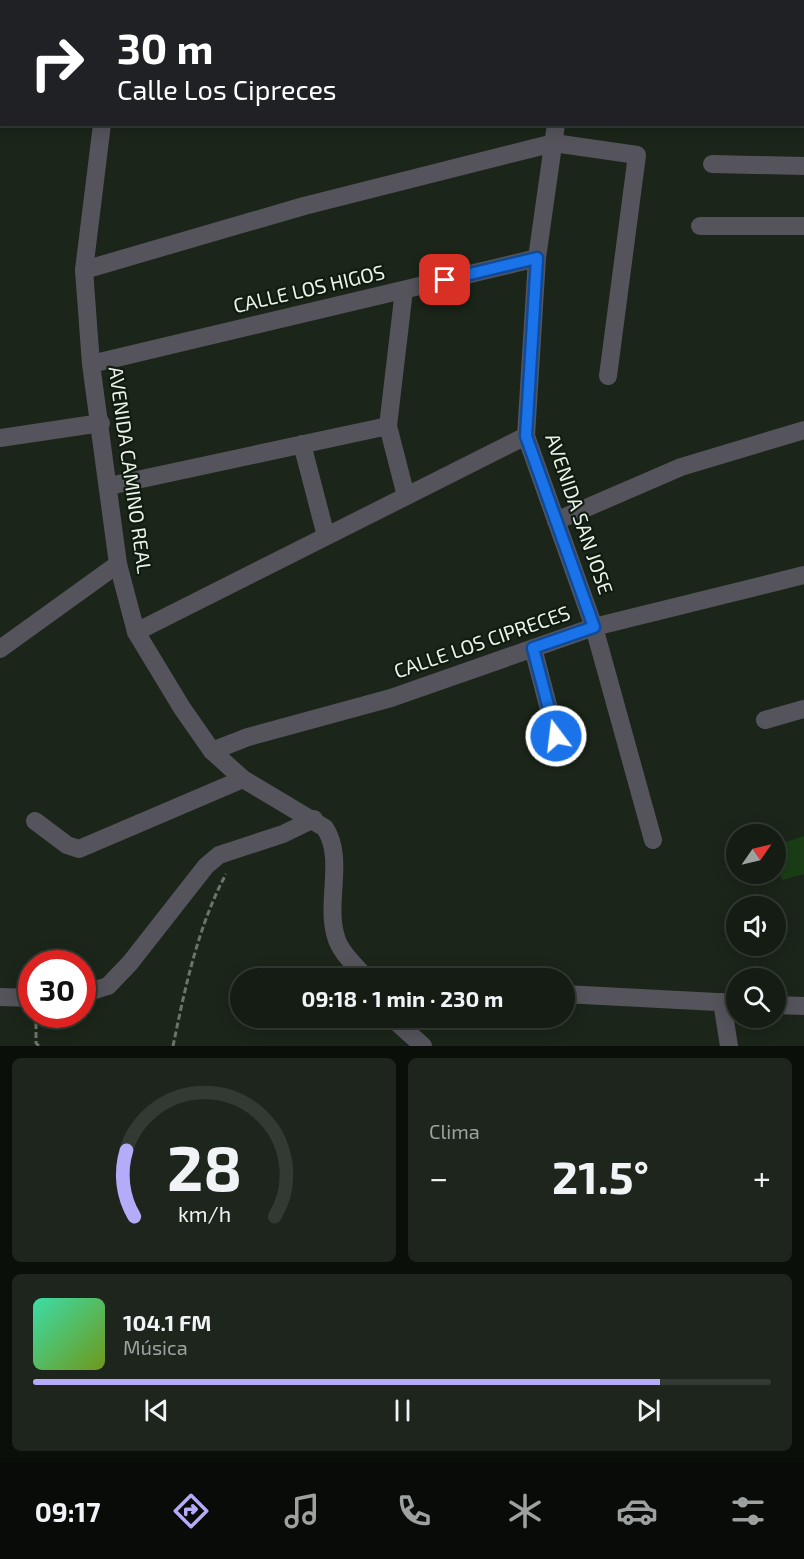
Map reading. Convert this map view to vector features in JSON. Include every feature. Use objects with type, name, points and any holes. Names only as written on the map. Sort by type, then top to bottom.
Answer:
[{"type":"street","name":"AVENIDA CAMINO REAL","points":[[102,126],[84,270],[92,364],[118,564],[136,632],[182,708],[212,751],[243,779],[289,809],[314,819]]},
{"type":"street","name":"AVENIDA SAN JOSE","points":[[556,126],[537,258],[526,436],[594,627],[653,840]]},
{"type":"street","points":[[84,270],[304,206],[554,143],[637,155],[608,376]]},
{"type":"street","points":[[712,164],[804,166]]},
{"type":"street","points":[[700,226],[804,226]]},
{"type":"street","name":"CALLE LOS HIGOS","points":[[92,364],[537,258]]},
{"type":"street","points":[[405,290],[388,426],[406,496]]},
{"type":"street","points":[[0,438],[101,423]]},
{"type":"street","points":[[109,486],[388,426]]},
{"type":"street","points":[[556,521],[681,467],[804,430]]},
{"type":"street","points":[[136,632],[526,436]]},
{"type":"street","points":[[302,444],[326,536]]},
{"type":"street","points":[[0,649],[118,564]]},
{"type":"street","name":"CALLE LOS CIPRECES","points":[[212,751],[248,737],[391,698],[594,627],[804,575]]},
{"type":"street","points":[[533,648],[556,736]]},
{"type":"street","points":[[765,720],[804,709]]},
{"type":"street","points":[[35,821],[67,845],[79,849],[243,779]]},
{"type":"street","points":[[96,990],[108,986],[130,963],[206,866],[219,855],[283,834],[314,819],[325,828],[331,838],[336,937],[343,951],[357,968]]},
{"type":"street","points":[[575,995],[726,1002]]},
{"type":"street","points":[[0,997],[18,998]]},
{"type":"street","points":[[786,1005],[804,1006]]},
{"type":"street","points":[[403,1028],[423,1046]]},
{"type":"street","points":[[729,1028],[729,1046]]},
{"type":"path","points":[[173,1046],[212,900],[240,849]]},
{"type":"path","points":[[36,1028],[36,1043],[39,1046]]},
{"type":"green space","points":[[804,836],[804,874],[786,879],[786,842]]},
{"type":"route","points":[[445,280],[537,258],[526,436],[594,627],[533,648],[556,736]]}]
